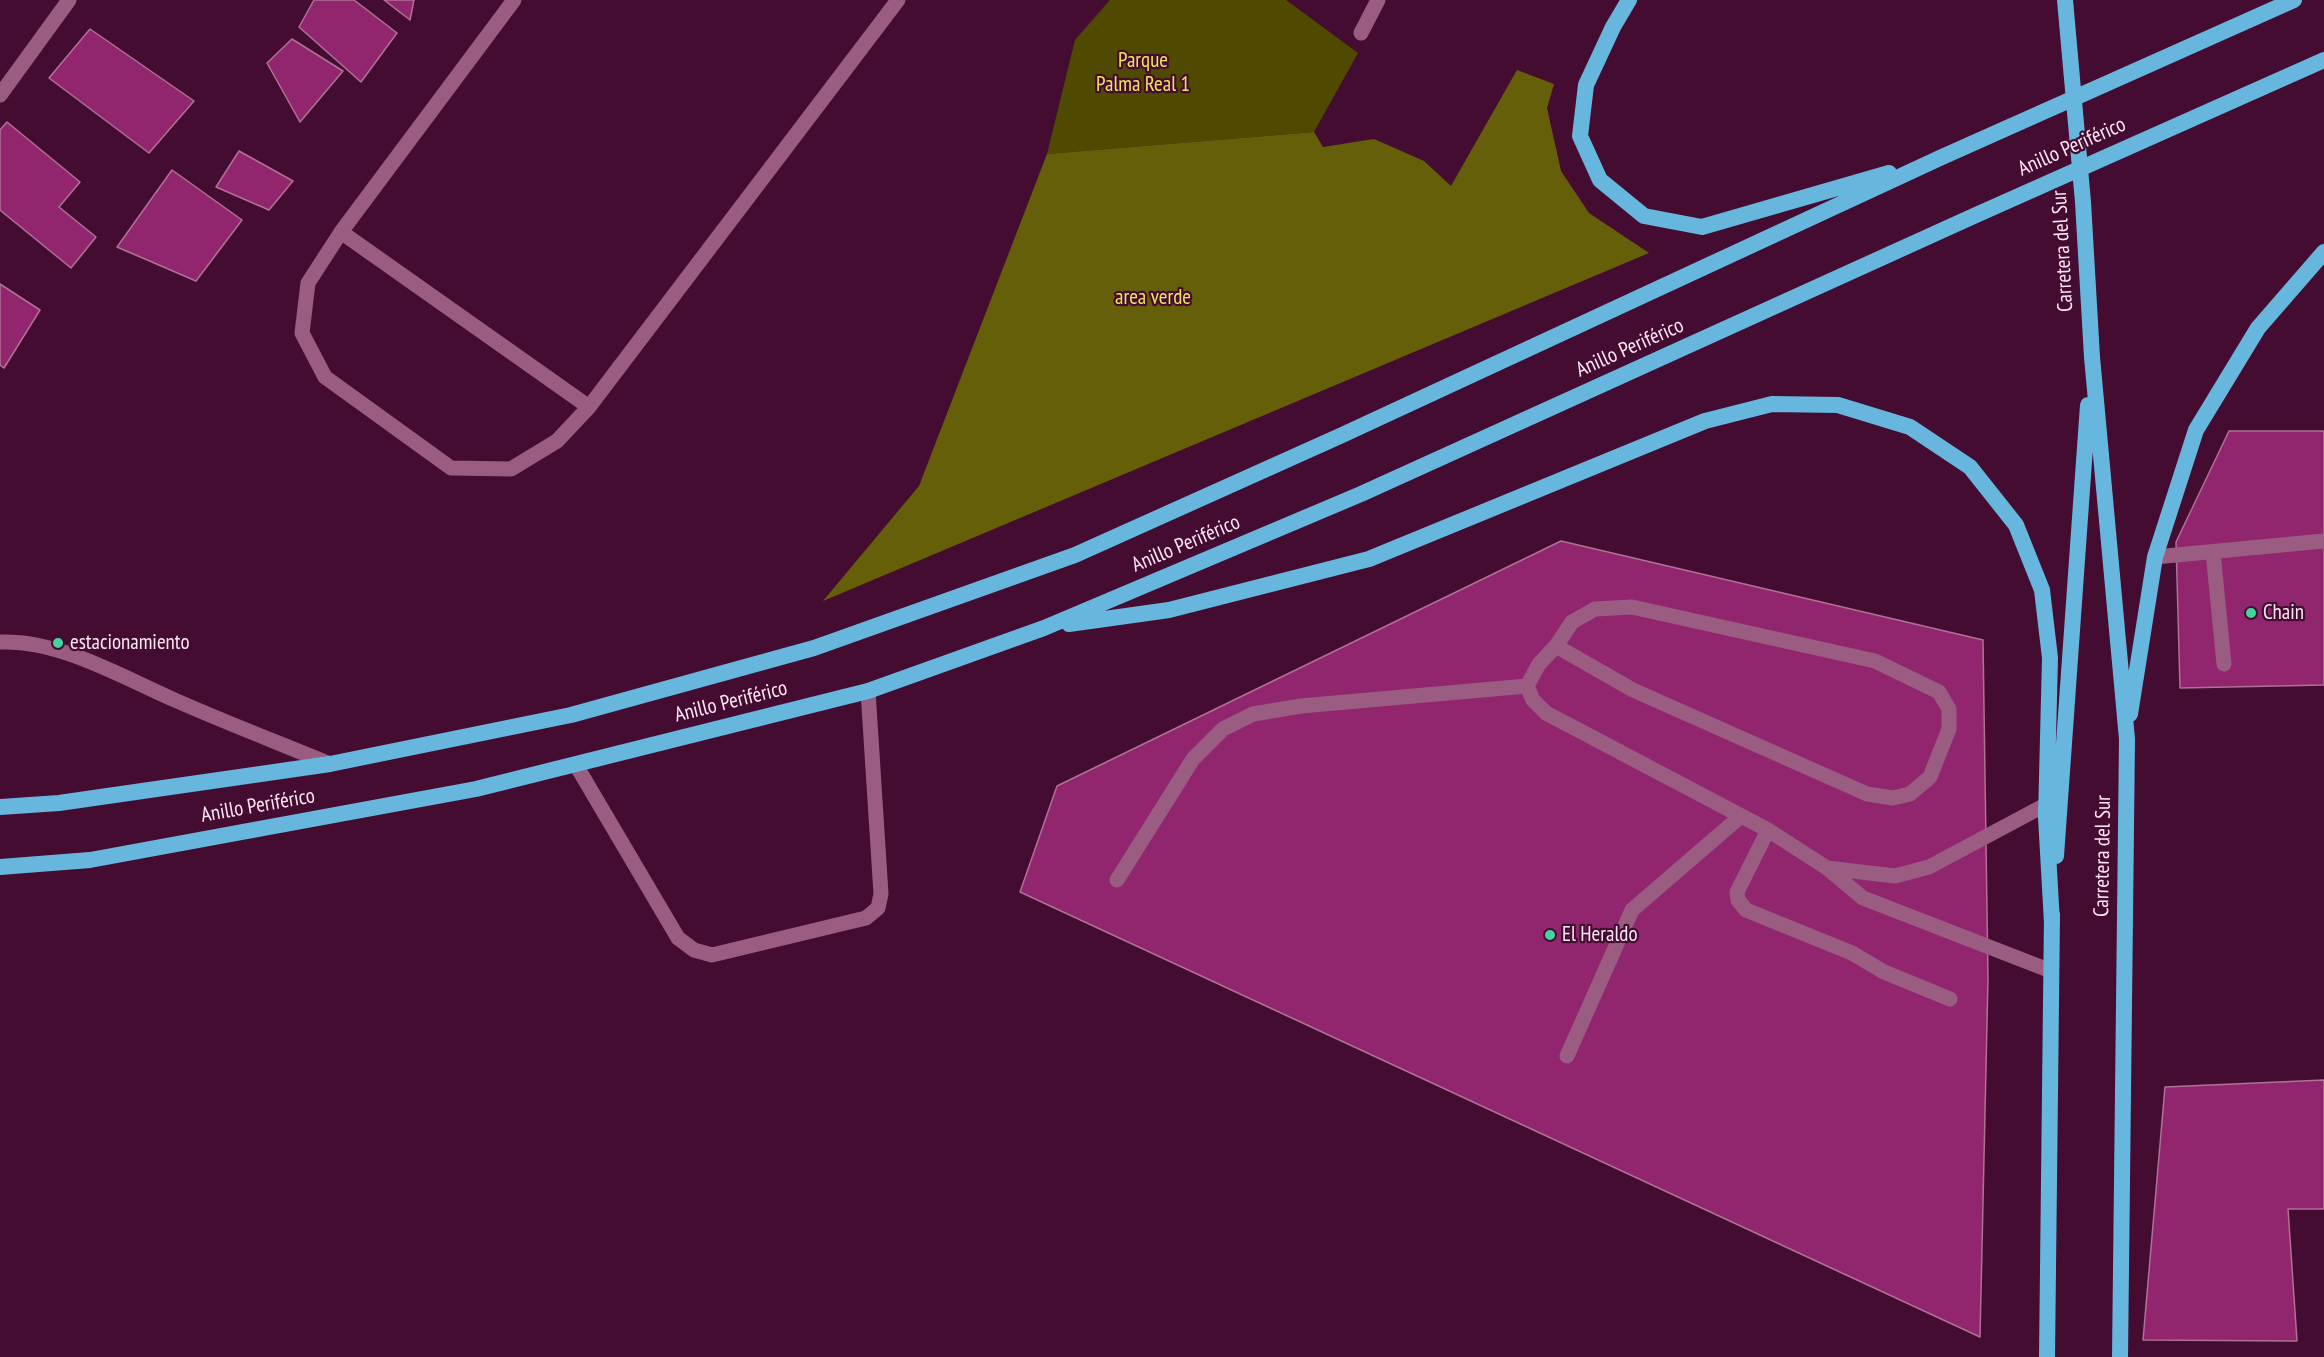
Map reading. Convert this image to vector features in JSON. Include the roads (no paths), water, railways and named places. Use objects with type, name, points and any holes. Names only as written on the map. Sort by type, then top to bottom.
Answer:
[{"type":"highway","points":[[1629,0],[1613,27],[1586,85],[1580,136],[1600,180],[1644,216],[1702,227],[1942,157]]},
{"type":"highway","name":"Carretera del Sur","points":[[2065,0],[2083,202],[2092,357],[2127,739],[2120,1357]]},
{"type":"highway","name":"Anillo Periférico","points":[[0,807],[59,803],[330,764],[571,715],[814,648],[1075,555],[1351,431],[1942,157],[2010,129],[2294,0]]},
{"type":"highway","name":"Anillo Periférico","points":[[0,867],[90,860],[476,789],[868,691],[1044,628],[1361,494],[2324,60]]},
{"type":"highway","points":[[2127,739],[2155,556],[2196,430],[2258,328],[2324,252]]},
{"type":"highway","name":"Carretera del Sur","points":[[2048,1357],[2052,923],[2092,357]]},
{"type":"highway","points":[[1044,628],[1168,610],[1369,559],[1705,421],[1772,404],[1838,405],[1910,427],[1970,467],[2016,525],[2042,590],[2049,646],[2046,804],[2052,923]]},
{"type":"street","points":[[0,95],[69,0]]},
{"type":"street","points":[[514,0],[341,232],[308,283],[302,333],[325,377],[451,468],[511,470],[557,441],[589,406],[898,0]]},
{"type":"street","points":[[1361,33],[1378,0]]},
{"type":"street","points":[[341,232],[589,406]]},
{"type":"street","points":[[2155,556],[2324,541]]},
{"type":"street","points":[[2213,552],[2224,664]]},
{"type":"street","points":[[1527,686],[1539,664],[1556,646],[1572,622],[1595,609],[1632,607],[1875,661],[1939,692],[1949,709],[1949,729],[1930,777],[1910,794],[1893,798],[1867,794],[1633,690],[1556,646]]},
{"type":"street","points":[[0,642],[19,641],[74,656],[330,764]]},
{"type":"street","points":[[1527,686],[1533,699],[1546,713],[1768,830],[1827,868],[1863,898],[2051,971]]},
{"type":"street","points":[[1116,880],[1194,759],[1223,729],[1253,714],[1300,706],[1527,686]]},
{"type":"street","points":[[576,765],[678,938],[694,950],[712,956],[866,918],[878,908],[881,894],[868,691]]},
{"type":"street","points":[[1827,868],[1895,876],[1929,867],[2046,804]]},
{"type":"street","points":[[1567,1056],[1632,910],[1741,816]]},
{"type":"street","points":[[1768,830],[1737,892],[1738,900],[1746,910],[1852,953],[1884,972],[1950,999]]},
{"type":"place","name":"Chain","points":[[2251,613]]},
{"type":"place","name":"estacionamiento","points":[[58,643]]},
{"type":"place","name":"El Heraldo","points":[[1550,935]]},
{"type":"park label","name":"Parque Palma Real 1","points":[[1143,73]]},
{"type":"park label","name":"area verde","points":[[1153,298]]}]
